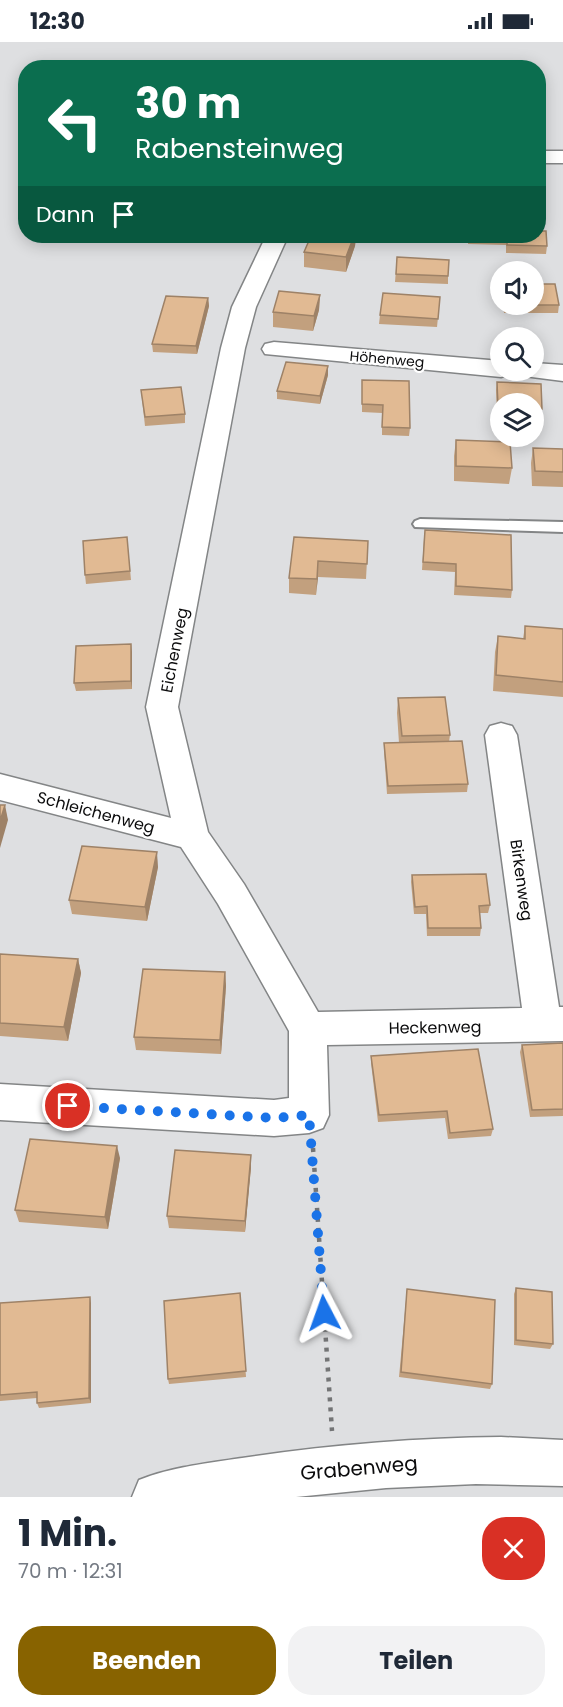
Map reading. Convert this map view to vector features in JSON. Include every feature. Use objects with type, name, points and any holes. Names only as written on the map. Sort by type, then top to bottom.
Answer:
[{"type":"street","points":[[553,157],[563,178]]},
{"type":"street","name":"Eichenweg","points":[[274,243],[244,307],[233,348],[162,707],[192,836],[231,894],[308,1029],[309,1115]]},
{"type":"street","name":"Höhenweg","points":[[274,349],[490,368]]},
{"type":"street","points":[[544,372],[563,373]]},
{"type":"street","name":"Birkenweg","points":[[501,735],[553,1024]]},
{"type":"street","name":"Schleichenweg","points":[[0,787],[192,836]]},
{"type":"street","name":"Heckenweg","points":[[308,1029],[553,1024]]},
{"type":"street","points":[[0,1102],[274,1118],[309,1115]]},
{"type":"street","name":"Grabenweg","points":[[156,1497],[242,1480],[402,1462],[536,1460],[563,1463]]},
{"type":"lane","points":[[420,524],[563,527]]},
{"type":"path","points":[[309,1115],[335,1468]]},
{"type":"building","points":[[546,231],[547,246],[507,245],[507,243],[546,243]]},
{"type":"building","points":[[308,243],[351,243],[346,257],[304,252]]},
{"type":"building","points":[[397,257],[449,260],[448,276],[396,274]]},
{"type":"building","points":[[544,284],[555,284],[559,305],[544,305]]},
{"type":"building","points":[[279,291],[320,295],[314,316],[273,312]]},
{"type":"building","points":[[383,293],[440,297],[438,319],[380,315]]},
{"type":"building","points":[[166,296],[208,298],[196,346],[152,344]]},
{"type":"building","points":[[286,362],[328,366],[320,396],[277,391]]},
{"type":"building","points":[[362,380],[409,381],[410,428],[382,427],[383,405],[362,404]]},
{"type":"building","points":[[497,382],[541,384],[541,393],[497,393]]},
{"type":"building","points":[[181,387],[185,414],[145,417],[141,390]]},
{"type":"building","points":[[456,440],[490,441],[490,447],[510,447],[512,468],[456,466]]},
{"type":"building","points":[[533,448],[563,449],[563,472],[535,471]]},
{"type":"building","points":[[425,530],[511,535],[512,590],[456,586],[456,564],[423,562]]},
{"type":"building","points":[[127,537],[130,571],[85,575],[83,541]]},
{"type":"building","points":[[294,537],[368,541],[367,564],[318,561],[317,579],[289,578]]},
{"type":"building","points":[[525,626],[563,629],[563,682],[496,675],[498,636],[525,639]]},
{"type":"building","points":[[131,644],[131,681],[74,683],[76,646]]},
{"type":"building","points":[[445,697],[450,735],[402,736],[398,698]]},
{"type":"building","points":[[462,741],[468,784],[388,786],[384,743]]},
{"type":"building","points":[[0,805],[5,805],[0,821]]},
{"type":"building","points":[[82,846],[157,852],[145,907],[69,900]]},
{"type":"building","points":[[486,874],[490,905],[479,906],[481,928],[428,928],[427,906],[415,907],[412,875]]},
{"type":"building","points":[[0,954],[78,959],[64,1027],[0,1023]]},
{"type":"building","points":[[143,969],[225,972],[220,1040],[134,1037]]},
{"type":"building","points":[[563,1043],[563,1109],[532,1110],[522,1045]]},
{"type":"building","points":[[478,1049],[493,1129],[450,1133],[447,1111],[379,1115],[371,1056]]},
{"type":"building","points":[[30,1139],[117,1146],[105,1217],[15,1210]]},
{"type":"building","points":[[175,1150],[251,1155],[245,1221],[167,1216]]},
{"type":"building","points":[[516,1288],[552,1292],[553,1344],[516,1340]]},
{"type":"building","points":[[407,1289],[495,1300],[492,1384],[401,1372]]},
{"type":"building","points":[[240,1293],[246,1371],[168,1379],[164,1301]]},
{"type":"building","points":[[90,1297],[89,1398],[37,1403],[37,1392],[0,1395],[0,1303]]},
{"type":"route","points":[[68,1106],[274,1118],[309,1115],[324,1313]]}]
